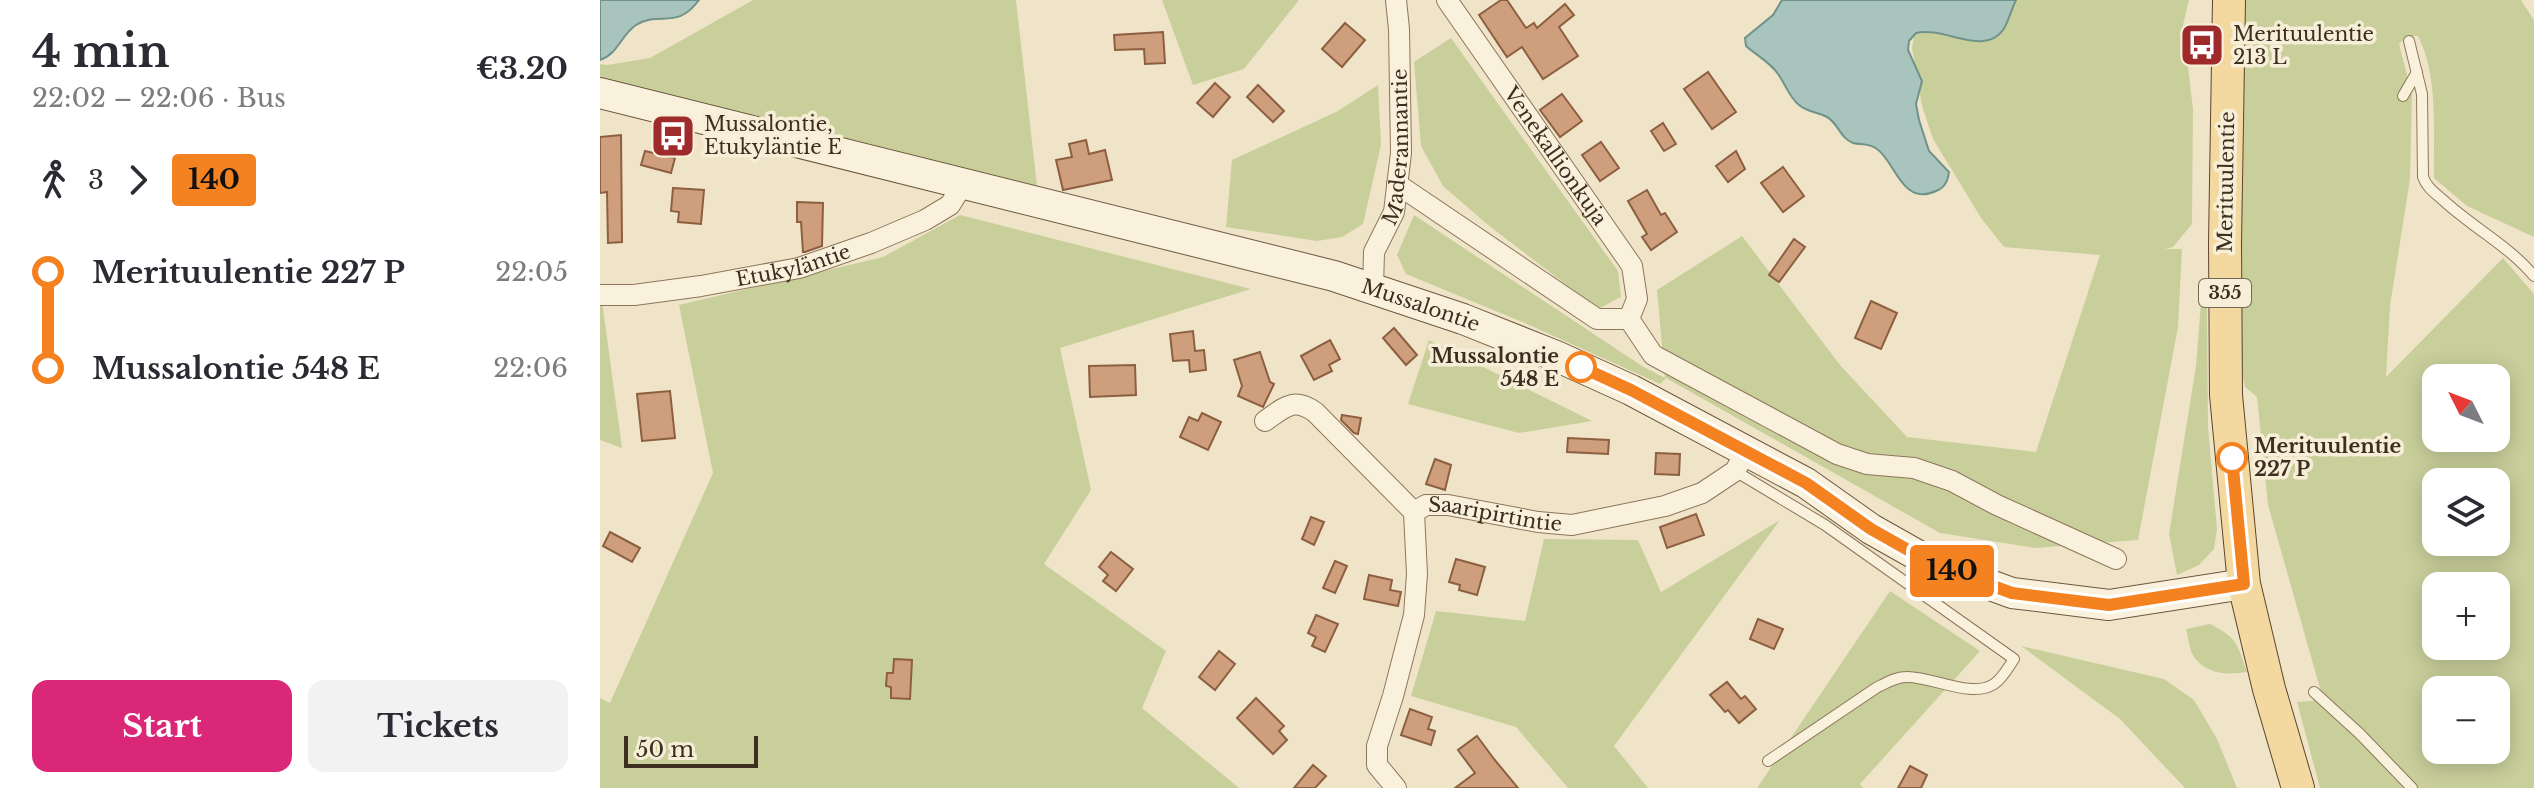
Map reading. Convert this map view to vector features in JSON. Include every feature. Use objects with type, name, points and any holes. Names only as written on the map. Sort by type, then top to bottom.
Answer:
[{"type":"main road","name":"Merituulentie","points":[[2229,0],[2226,395],[2244,584],[2269,689],[2298,788]]},
{"type":"main road","name":"Mussalontie","points":[[600,93],[1334,276],[1463,319],[1631,390],[1741,461],[1806,483],[1871,529],[1933,564],[2012,593],[2109,605],[2244,584]]},
{"type":"street","name":"Maderannantie","points":[[1373,288],[1374,252],[1394,212],[1401,153],[1396,0]]},
{"type":"street","name":"Venekallionkuja","points":[[1447,0],[1632,266],[1637,299],[1629,319]]},
{"type":"street","name":"Etukyläntie","points":[[600,295],[634,295],[701,286],[799,268],[925,220],[950,205],[963,184]]},
{"type":"street","points":[[1397,184],[1597,319],[1629,319],[1653,355],[1837,454],[1867,464],[1914,468],[1952,481],[2116,559]]},
{"type":"street","points":[[1265,421],[1289,405],[1303,404],[1315,412],[1414,512]]},
{"type":"street","name":"Saaripirtintie","points":[[1396,788],[1377,765],[1377,746],[1414,615],[1417,574],[1414,512],[1426,505],[1448,505],[1538,522],[1572,525],[1665,506],[1702,493],[1741,461]]},
{"type":"lane","points":[[2409,41],[2422,94],[2423,177],[2426,185],[2534,276]]},
{"type":"lane","points":[[2403,96],[2417,72]]},
{"type":"lane","points":[[1741,461],[1825,525],[2014,659],[1996,683],[1986,688],[1961,688],[1917,677],[1895,678],[1768,761]]},
{"type":"lane","points":[[2314,692],[2412,788]]},
{"type":"green space","points":[[753,0],[1016,0],[1037,186],[600,78],[600,64],[650,58]]},
{"type":"green space","points":[[1162,0],[1299,0],[1244,69],[1193,85]]},
{"type":"green space","points":[[1920,0],[2189,0],[2183,25],[2193,109],[2192,224],[2173,247],[2165,249],[2182,249],[2178,327],[2138,540],[2036,548],[1940,533],[1666,378],[1660,384],[1406,274],[1397,255],[1414,215],[1642,366],[1665,378],[1657,290],[1742,236],[1840,365],[1907,437],[2036,452],[2100,255],[2004,247],[1981,218],[1933,139],[1922,106],[1912,48]]},
{"type":"green space","points":[[2243,0],[2521,0],[2534,20],[2534,237],[2467,206],[2434,178],[2434,106],[2425,52],[2418,36],[2407,36],[2399,44],[2412,94],[2410,179],[2390,306],[2386,377],[2503,258],[2534,294],[2534,788],[2320,788],[2297,702],[2313,701],[2321,692],[2268,505],[2257,397],[2245,387],[2238,353]]},
{"type":"green space","points":[[1451,38],[1618,271],[1621,297],[1598,309],[1488,225],[1443,186],[1421,146],[1414,62]]},
{"type":"green space","points":[[1378,85],[1381,145],[1363,224],[1342,237],[1317,241],[1226,227],[1232,160],[1338,111]]},
{"type":"green space","points":[[960,215],[1251,289],[1060,348],[1091,490],[1044,564],[1166,651],[1142,708],[1239,788],[600,788],[600,698],[610,703],[713,473],[679,305],[883,257]]},
{"type":"green space","points":[[602,301],[622,448],[600,440]]},
{"type":"green space","points":[[2201,302],[2207,307],[2208,427],[2217,529],[2214,549],[2199,565],[2177,575],[2169,534],[2196,366]]},
{"type":"green space","points":[[1429,340],[1592,421],[1519,433],[1408,404]]},
{"type":"green space","points":[[1780,520],[1614,746],[1648,788],[1568,788],[1516,727],[1411,696],[1436,611],[1525,621],[1544,539],[1638,540],[1661,592]]},
{"type":"green space","points":[[1890,591],[1980,651],[1860,784],[1863,788],[1757,788]]},
{"type":"green space","points":[[2210,624],[2226,633],[2235,643],[2247,672],[2217,672],[2198,662],[2186,629]]},
{"type":"green space","points":[[2021,646],[2164,679],[2194,700],[2217,739],[2237,788],[2185,788],[2120,719]]},
{"type":"water","points":[[600,0],[699,0],[676,18],[653,19],[636,25],[611,53],[600,60]]},
{"type":"water","points":[[1782,0],[2016,0],[2005,27],[1995,38],[1975,41],[1927,32],[1916,33],[1909,41],[1908,50],[1922,81],[1916,104],[1919,120],[1929,151],[1949,172],[1942,188],[1924,194],[1907,188],[1877,149],[1849,141],[1831,120],[1799,105],[1775,70],[1746,46],[1745,38],[1773,15]]},
{"type":"building","points":[[1501,0],[1507,0],[1526,28],[1534,23],[1537,28],[1565,4],[1574,15],[1559,27],[1578,56],[1543,79],[1522,47],[1507,57],[1479,15]]},
{"type":"building","points":[[1345,23],[1365,40],[1342,67],[1322,49]]},
{"type":"building","points":[[1163,32],[1165,63],[1145,64],[1144,49],[1115,50],[1114,35]]},
{"type":"building","points":[[1708,72],[1736,112],[1712,129],[1684,89]]},
{"type":"building","points":[[1215,83],[1230,97],[1213,117],[1197,103]]},
{"type":"building","points":[[1258,85],[1284,111],[1273,122],[1247,97]]},
{"type":"building","points":[[1562,94],[1582,121],[1560,137],[1540,110]]},
{"type":"building","points":[[1663,123],[1676,144],[1664,151],[1651,131]]},
{"type":"building","points":[[621,135],[622,242],[608,243],[607,192],[600,193],[600,137]]},
{"type":"building","points":[[1086,140],[1089,154],[1105,150],[1112,180],[1063,190],[1056,160],[1072,157],[1069,144]]},
{"type":"building","points":[[1601,142],[1619,168],[1600,181],[1582,155]]},
{"type":"building","points":[[645,151],[675,158],[671,173],[641,165]]},
{"type":"building","points":[[1736,151],[1745,169],[1728,182],[1716,166]]},
{"type":"building","points":[[1783,167],[1804,196],[1783,212],[1761,183]]},
{"type":"building","points":[[673,188],[704,190],[701,224],[678,222],[679,212],[671,211]]},
{"type":"building","points":[[1647,190],[1661,215],[1665,213],[1677,232],[1651,250],[1642,237],[1647,234],[1628,201]]},
{"type":"building","points":[[797,202],[823,203],[822,246],[805,252],[801,222],[797,222]]},
{"type":"building","points":[[1794,239],[1805,247],[1779,282],[1769,275]]},
{"type":"building","points":[[1871,301],[1897,313],[1881,349],[1855,338]]},
{"type":"building","points":[[1394,328],[1417,355],[1406,365],[1383,338]]},
{"type":"building","points":[[1193,331],[1195,351],[1204,350],[1206,370],[1190,372],[1189,360],[1173,361],[1170,334]]},
{"type":"building","points":[[1330,340],[1340,359],[1329,365],[1332,371],[1314,380],[1301,356]]},
{"type":"building","points":[[1260,352],[1270,382],[1274,384],[1263,407],[1238,396],[1242,386],[1234,360]]},
{"type":"building","points":[[1135,365],[1136,395],[1090,397],[1089,366]]},
{"type":"building","points":[[670,391],[675,438],[642,441],[637,394]]},
{"type":"building","points":[[1202,413],[1221,422],[1208,450],[1180,437],[1189,417],[1198,421]]},
{"type":"building","points":[[1342,415],[1361,418],[1358,434],[1341,420]]},
{"type":"building","points":[[1568,438],[1609,440],[1608,454],[1567,452]]},
{"type":"building","points":[[1656,453],[1680,454],[1679,475],[1655,474]]},
{"type":"building","points":[[1435,459],[1451,465],[1445,490],[1426,484]]},
{"type":"building","points":[[1696,514],[1704,535],[1667,548],[1660,527]]},
{"type":"building","points":[[1311,517],[1324,522],[1314,545],[1302,539]]},
{"type":"building","points":[[610,532],[640,548],[632,562],[603,546]]},
{"type":"building","points":[[1111,552],[1133,569],[1116,591],[1103,581],[1108,575],[1099,567]]},
{"type":"building","points":[[1456,559],[1485,567],[1477,595],[1459,590],[1460,585],[1449,582]]},
{"type":"building","points":[[1335,561],[1347,566],[1335,593],[1323,588]]},
{"type":"building","points":[[1369,575],[1392,580],[1390,590],[1401,592],[1398,606],[1364,599]]},
{"type":"building","points":[[1316,615],[1338,624],[1325,652],[1312,646],[1316,637],[1308,633]]},
{"type":"building","points":[[1758,619],[1783,629],[1774,649],[1750,639]]},
{"type":"building","points":[[1219,651],[1235,664],[1215,690],[1199,677]]},
{"type":"building","points":[[894,659],[912,660],[910,699],[891,698],[891,687],[886,686],[887,673],[893,673]]},
{"type":"building","points":[[1727,682],[1741,699],[1745,696],[1756,709],[1739,723],[1710,695]]},
{"type":"building","points":[[1256,698],[1284,726],[1279,731],[1287,740],[1273,754],[1237,718]]},
{"type":"building","points":[[1410,709],[1432,717],[1428,729],[1435,731],[1431,745],[1401,735]]},
{"type":"building","points":[[1477,736],[1518,788],[1455,788],[1475,773],[1458,750]]},
{"type":"building","points":[[1313,765],[1326,776],[1315,788],[1294,788]]},
{"type":"building","points":[[1910,766],[1927,775],[1921,788],[1898,788]]},
{"type":"bus line","name":"140","points":[[1581,367],[1631,390],[1806,483],[1871,529],[1933,564],[2012,593],[2109,605],[2244,584],[2232,458]]},
{"type":"place","name":"Merituulentie 213 L","points":[[2202,45]]},
{"type":"place","name":"Mussalontie, Etukyläntie E","points":[[673,136]]},
{"type":"place","name":"Mussalontie 548 E","points":[[1581,367]]},
{"type":"place","name":"Merituulentie 227 P","points":[[2232,458]]}]
